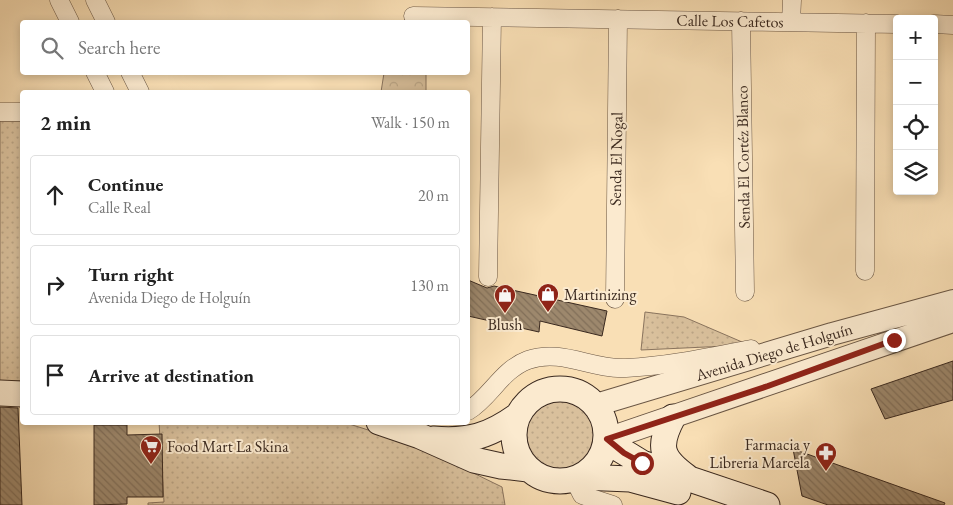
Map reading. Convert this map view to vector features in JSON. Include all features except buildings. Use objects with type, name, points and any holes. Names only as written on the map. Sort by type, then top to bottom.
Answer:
[{"type":"main road","points":[[390,425],[448,440],[473,438],[497,430],[517,416],[530,399],[550,389],[572,390],[585,396],[596,405],[604,420],[607,440],[598,462],[577,478]]},
{"type":"main road","points":[[0,393],[20,394]]},
{"type":"main road","points":[[517,416],[514,444],[520,458],[528,469],[540,477],[554,481],[577,478],[630,479],[721,505]]},
{"type":"main road","points":[[673,417],[666,430],[664,449],[671,466],[689,479]]},
{"type":"main road","points":[[417,432],[474,460],[528,469]]},
{"type":"main road","points":[[607,440],[642,463],[766,505]]},
{"type":"street","points":[[59,0],[69,20]]},
{"type":"street","points":[[95,0],[105,20]]},
{"type":"street","points":[[791,22],[792,0]]},
{"type":"street","name":"Calle Los Cafetos","points":[[411,13],[492,17],[893,24]]},
{"type":"street","points":[[488,277],[492,17]]},
{"type":"street","name":"Senda El Nogal","points":[[615,299],[618,19]]},
{"type":"street","name":"Senda El Cortéz Blanco","points":[[741,21],[745,292]]},
{"type":"street","points":[[865,271],[866,23]]},
{"type":"street","points":[[938,24],[953,24]]},
{"type":"street","points":[[96,75],[104,90]]},
{"type":"street","points":[[132,75],[139,90]]},
{"type":"street","points":[[0,112],[20,112]]},
{"type":"street","name":"Avenida Diego de Holguín","points":[[596,405],[832,334],[953,301]]},
{"type":"street","name":"Avenida Diego de Holguín","points":[[607,440],[953,321]]},
{"type":"street","points":[[470,410],[480,402],[508,371],[528,360],[540,357],[562,356],[625,368],[723,354],[832,334]]},
{"type":"street","points":[[577,478],[582,495],[613,505]]},
{"type":"green space","points":[[384,75],[426,75],[426,90],[381,90]]},
{"type":"green space","points":[[0,121],[20,121],[20,381],[0,381]]},
{"type":"green space","points":[[645,312],[684,317],[749,345],[641,350]]},
{"type":"green space","points":[[559,400],[578,406],[588,416],[594,435],[588,454],[578,464],[559,470],[540,464],[530,454],[524,435],[530,416],[540,406]]},
{"type":"green space","points":[[159,425],[352,425],[416,445],[502,487],[505,505],[148,505],[148,503],[164,502]]},
{"type":"place","name":"Martinizing","points":[[548,313]]},
{"type":"place","name":"Blush","points":[[505,314]]},
{"type":"place","name":"Food Mart La Skina","points":[[151,465]]},
{"type":"place","name":"Farmacia y Libreria Marcela","points":[[826,472]]},
{"type":"route","points":[[642,463],[606,440],[768,386],[894,340]]}]
